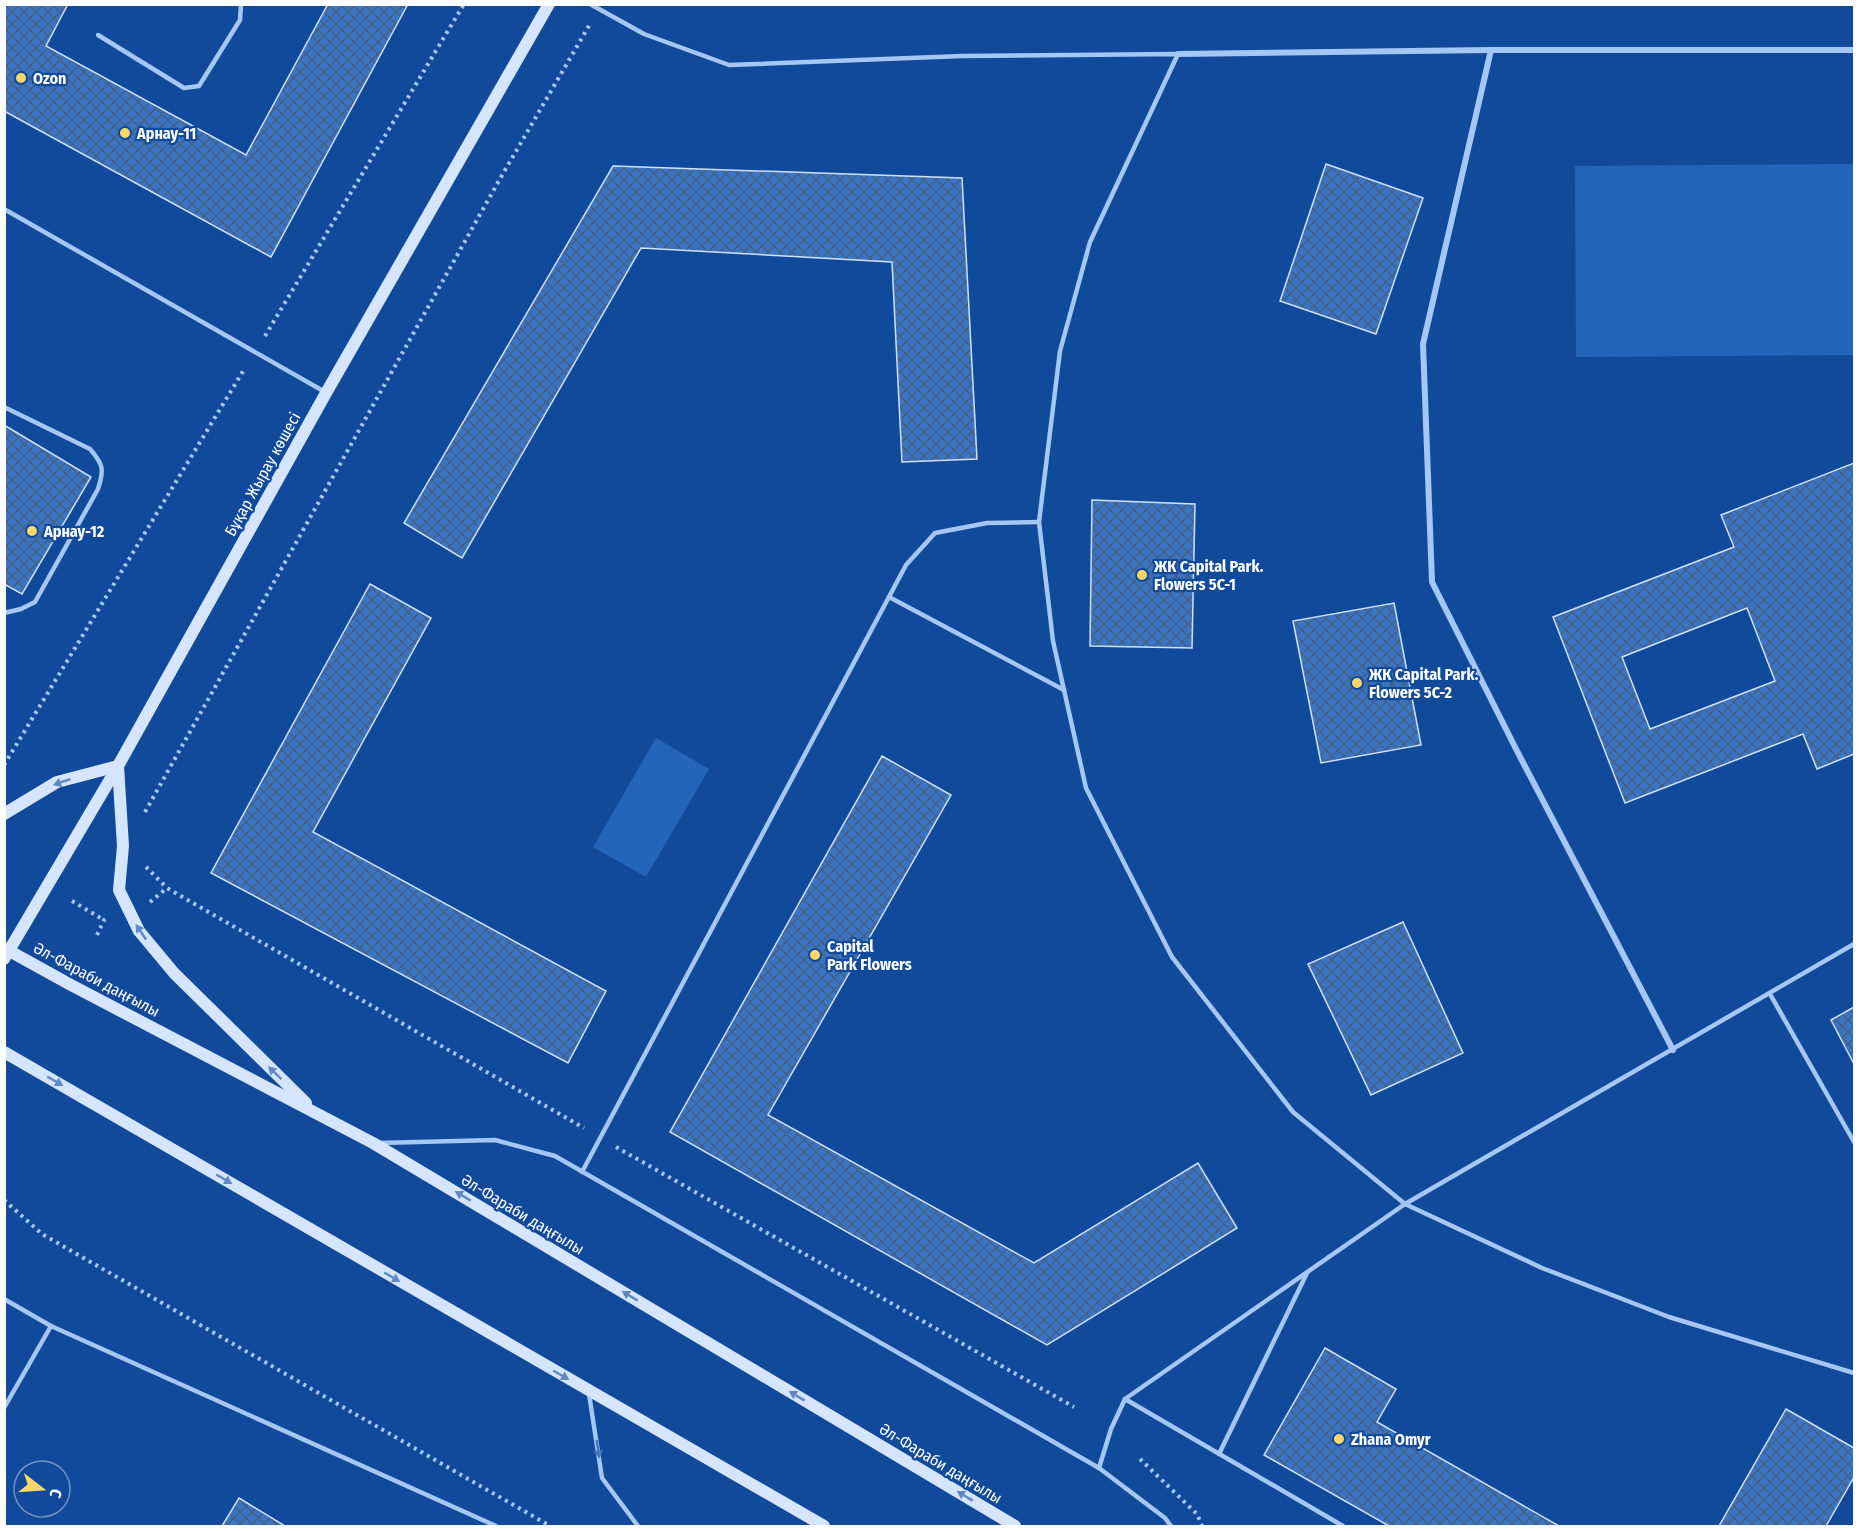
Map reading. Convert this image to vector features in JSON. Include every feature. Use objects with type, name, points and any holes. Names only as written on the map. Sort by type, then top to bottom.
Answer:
[{"type":"main road","name":"Бұқар Жырау көшесі","points":[[6,952],[118,765],[326,393],[549,4]]},
{"type":"main road","points":[[4,814],[57,782],[118,765],[123,846],[119,890],[139,932],[174,973],[317,1114]]},
{"type":"main road","name":"Әл-Фараби даңғылы","points":[[6,952],[374,1143],[1015,1527]]},
{"type":"main road","points":[[4,1052],[824,1527]]},
{"type":"street","points":[[1491,50],[1423,344],[1432,582],[1673,1050]]},
{"type":"street","points":[[1178,54],[1491,50],[1854,50]]},
{"type":"lane","points":[[98,36],[184,87],[199,86],[240,20],[241,4]]},
{"type":"lane","points":[[590,4],[644,34],[729,64],[962,56],[1178,54],[1090,242],[1060,351],[1039,522],[1053,641],[1086,788],[1172,957],[1293,1112],[1405,1204],[1542,1268],[1669,1317],[1854,1373]]},
{"type":"lane","points":[[4,209],[326,393]]},
{"type":"lane","points":[[4,407],[90,449],[100,461],[103,473],[99,489],[34,602],[21,609],[4,613]]},
{"type":"lane","points":[[582,1172],[906,565],[935,533],[987,523],[1039,522]]},
{"type":"lane","points":[[889,597],[1064,690]]},
{"type":"lane","points":[[1099,1468],[1111,1429],[1125,1399],[1308,1271],[1405,1204],[1854,944]]},
{"type":"lane","points":[[1770,994],[1854,1142]]},
{"type":"lane","points":[[374,1143],[495,1140],[555,1156],[1099,1468],[1166,1518],[1171,1527]]},
{"type":"lane","points":[[1219,1454],[1308,1271]]},
{"type":"lane","points":[[4,1299],[51,1326],[496,1527]]},
{"type":"lane","points":[[4,1408],[51,1326]]},
{"type":"lane","points":[[589,1391],[602,1479],[638,1527]]},
{"type":"lane","points":[[1125,1399],[1342,1527]]},
{"type":"path","points":[[262,341],[464,4]]},
{"type":"path","points":[[142,818],[501,177],[598,9]]},
{"type":"path","points":[[4,765],[182,469],[256,351]]},
{"type":"path","points":[[143,863],[150,873],[167,888]]},
{"type":"path","points":[[72,901],[104,920]]},
{"type":"path","points":[[4,1200],[42,1234],[550,1527]]},
{"type":"path","points":[[1140,1460],[1197,1514],[1202,1527]]},
{"type":"shaded area","points":[[1854,164],[1854,355],[1576,357],[1575,166]]},
{"type":"shaded area","points":[[656,738],[709,769],[646,877],[593,847]]},
{"type":"building","name":"Арнау-11","points":[[4,4],[68,4],[46,46],[246,155],[328,4],[408,4],[271,257],[4,111]]},
{"type":"building","points":[[1326,164],[1423,198],[1376,334],[1280,301]]},
{"type":"building","points":[[613,166],[962,178],[977,459],[902,462],[892,262],[641,248],[462,558],[404,523]]},
{"type":"building","name":"Арнау-12","points":[[4,425],[91,477],[22,594],[4,584]]},
{"type":"building","points":[[1854,463],[1854,754],[1817,769],[1803,734],[1625,803],[1553,617],[1734,547],[1721,515]],"holes":[[[1747,608],[1775,681],[1650,729],[1622,657]]]},
{"type":"building","name":"ЖК Capital Park. Flowers 5C-1","points":[[1092,500],[1195,504],[1192,648],[1090,646]]},
{"type":"building","points":[[370,584],[431,618],[313,832],[606,991],[568,1063],[211,873]]},
{"type":"building","name":"ЖК Capital Park. Flowers 5C-2","points":[[1394,603],[1421,745],[1321,763],[1293,621]]},
{"type":"building","name":"Capital Park Flowers","points":[[882,756],[951,795],[768,1115],[1034,1263],[1198,1163],[1237,1228],[1047,1345],[670,1132]]},
{"type":"building","points":[[1403,922],[1463,1053],[1371,1095],[1308,964]]},
{"type":"building","points":[[1854,1007],[1854,1064],[1831,1020]]},
{"type":"building","name":"Zhana Omyr","points":[[1325,1348],[1396,1389],[1377,1422],[1559,1526],[1389,1526],[1264,1455]]},
{"type":"building","points":[[1786,1409],[1854,1448],[1854,1477],[1826,1526],[1719,1526]]},
{"type":"building","points":[[239,1498],[285,1526],[222,1526]]},
{"type":"place","name":"Ozon","points":[[21,78]]},
{"type":"place","name":"Арнау-11","points":[[125,133]]},
{"type":"place","name":"Арнау-12","points":[[32,531]]},
{"type":"place","name":"ЖК Capital Park. Flowers 5C-1","points":[[1142,575]]},
{"type":"place","name":"ЖК Capital Park. Flowers 5C-2","points":[[1357,683]]},
{"type":"place","name":"Capital Park Flowers","points":[[815,955]]},
{"type":"place","name":"Zhana Omyr","points":[[1339,1439]]}]
